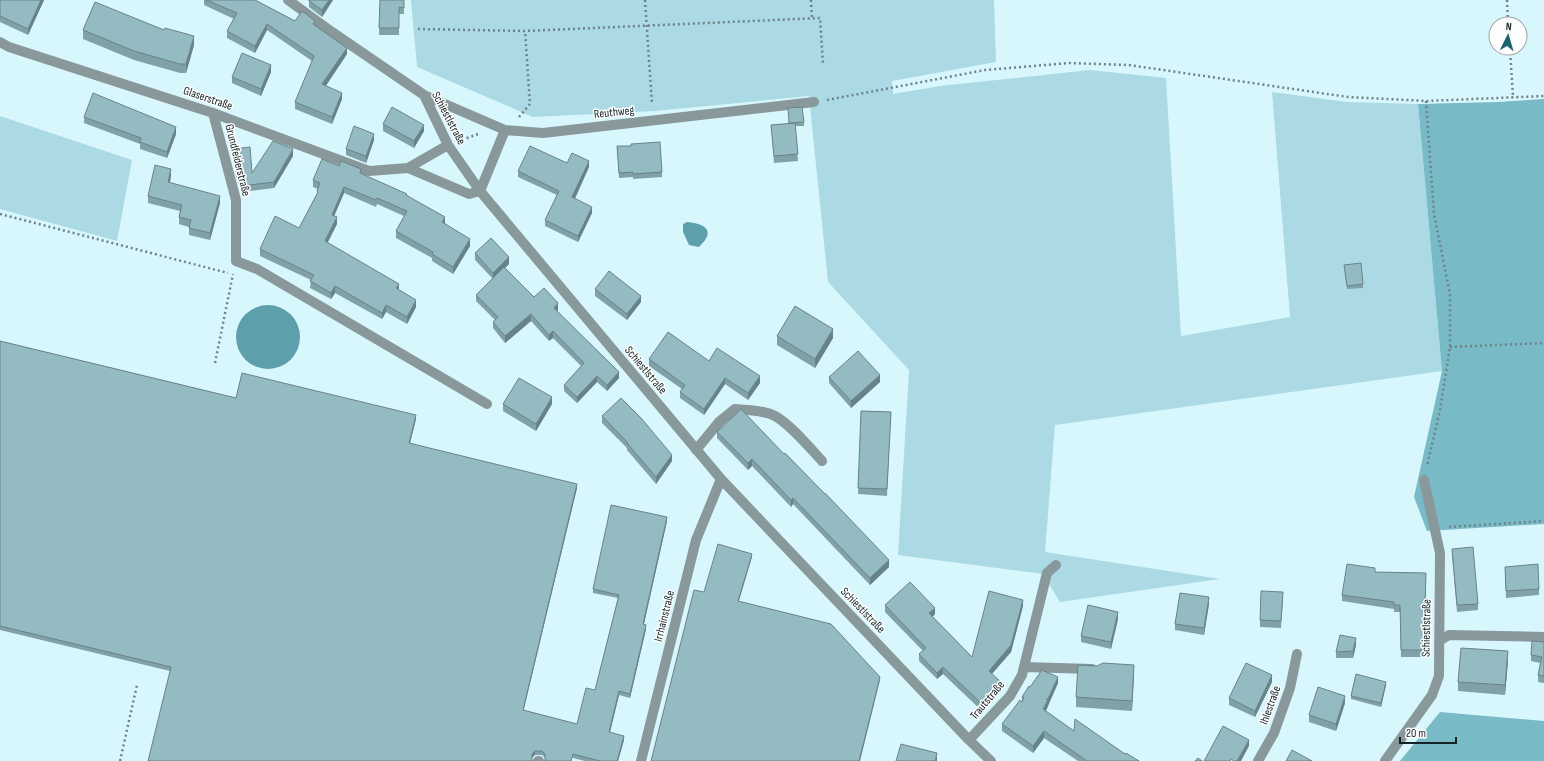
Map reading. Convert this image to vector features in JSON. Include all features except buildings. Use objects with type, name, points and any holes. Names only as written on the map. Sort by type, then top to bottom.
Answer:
[{"type":"street","name":"Schiestlstraße","points":[[288,0],[424,95],[448,145],[480,191],[696,450],[721,479],[991,761]]},
{"type":"street","name":"Glaserstraße","points":[[0,42],[9,47],[213,113],[369,171],[408,168],[448,145]]},
{"type":"street","name":"Reuthweg","points":[[424,95],[500,129],[543,133],[814,102]]},
{"type":"street","name":"Grundfelderstraße","points":[[213,113],[236,200],[236,261]]},
{"type":"street","points":[[480,191],[500,129]]},
{"type":"street","name":"Glaserstraße","points":[[408,168],[469,194],[480,191]]},
{"type":"street","points":[[236,261],[257,269],[487,404]]},
{"type":"street","points":[[696,450],[719,422],[735,409],[764,412],[774,415],[782,420],[822,462]]},
{"type":"street","name":"Irrhainstraße","points":[[641,761],[696,540],[721,479]]},
{"type":"street","name":"Schiestlstraße","points":[[1385,761],[1432,695],[1439,676],[1440,553],[1424,480]]},
{"type":"street","name":"Trautstraße","points":[[970,740],[1010,696],[1023,671],[1047,573],[1056,565]]},
{"type":"street","points":[[1439,641],[1449,635],[1544,637]]},
{"type":"street","name":"Ihlestraße","points":[[1258,761],[1274,733],[1290,688],[1298,654]]},
{"type":"street","points":[[1023,671],[1098,669]]},
{"type":"path","points":[[646,0],[652,104]]},
{"type":"path","points":[[812,0],[812,18]]},
{"type":"path","points":[[1507,0],[1508,16]]},
{"type":"path","points":[[418,29],[525,31],[820,18],[823,64]]},
{"type":"path","points":[[448,145],[500,129],[524,113],[530,104],[525,31]]},
{"type":"path","points":[[1510,56],[1513,97]]},
{"type":"path","points":[[814,102],[985,70],[1069,62],[1129,65],[1348,98],[1426,101],[1544,96]]},
{"type":"path","points":[[1424,480],[1440,410],[1450,347],[1450,294],[1434,214],[1426,101]]},
{"type":"path","points":[[0,214],[233,274]]},
{"type":"path","points":[[215,363],[236,261]]},
{"type":"path","points":[[1450,347],[1544,343]]},
{"type":"path","points":[[1434,528],[1544,521]]},
{"type":"path","points":[[120,761],[137,685]]},
{"type":"shaded area","points":[[411,0],[994,0],[996,62],[892,81],[893,94],[940,86],[1090,70],[1166,78],[1181,336],[1290,317],[1272,92],[1347,102],[1418,104],[1442,371],[1055,425],[1045,552],[1220,579],[1060,602],[1043,574],[898,555],[909,370],[828,282],[809,96],[655,111],[533,117],[417,67]]},
{"type":"shaded area","points":[[1544,99],[1544,524],[1427,531],[1414,497],[1442,371],[1418,104]]},
{"type":"shaded area","points":[[0,116],[132,160],[117,241],[0,209]]},
{"type":"shaded area","points":[[687,222],[699,224],[706,229],[708,233],[707,237],[699,247],[689,245],[683,232],[683,224]]},
{"type":"shaded area","points":[[268,305],[280,307],[291,314],[298,325],[300,337],[298,349],[291,360],[280,367],[268,369],[256,367],[245,360],[238,349],[236,337],[238,325],[245,314],[256,307]]},
{"type":"shaded area","points":[[1440,712],[1544,721],[1544,761],[1400,761]]}]
